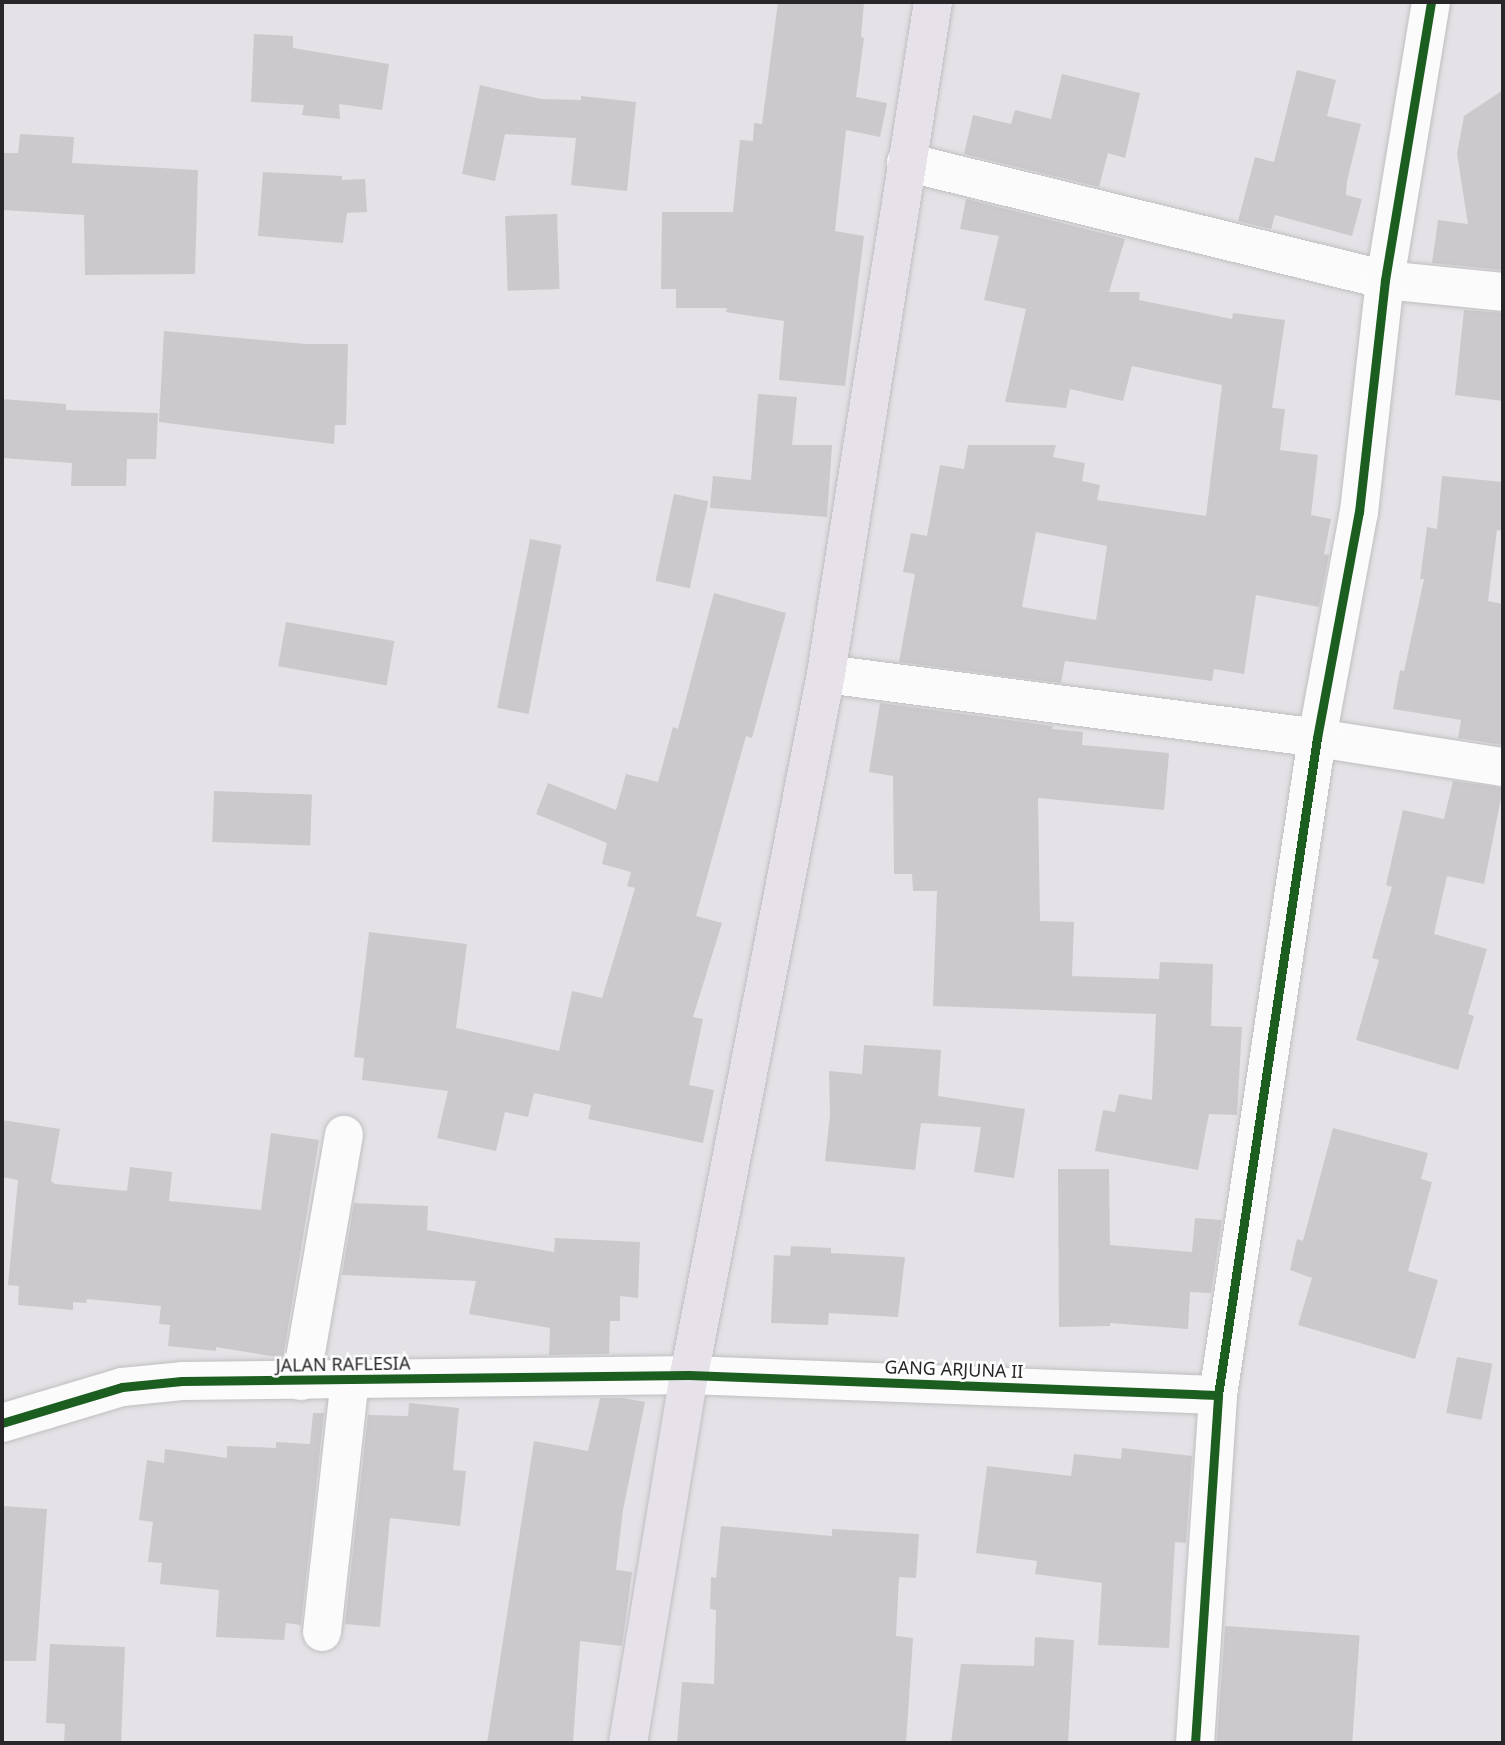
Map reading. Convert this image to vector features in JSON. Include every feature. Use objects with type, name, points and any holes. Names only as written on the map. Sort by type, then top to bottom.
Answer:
[{"type":"main road","points":[[628,1743],[689,1375],[826,674],[933,2]]},
{"type":"street","points":[[1195,1743],[1218,1395],[1317,738],[1359,512],[1385,280],[1431,2]]},
{"type":"street","points":[[906,162],[1385,280],[1503,292]]},
{"type":"street","points":[[826,674],[1317,738],[1503,767]]},
{"type":"street","points":[[301,1381],[344,1135]]},
{"type":"street","name":"JALAN RAFLESIA","points":[[2,1423],[122,1387],[182,1381],[689,1375]]},
{"type":"street","name":"GANG ARJUNA II","points":[[689,1375],[1218,1395]]},
{"type":"street","points":[[322,1632],[350,1380]]},
{"type":"building","points":[[778,2],[864,2],[861,37],[864,38],[856,97],[887,103],[880,137],[846,130],[835,231],[864,236],[845,386],[779,380],[784,321],[726,312],[727,308],[676,308],[676,289],[661,289],[662,212],[733,212],[740,140],[753,141],[754,123],[762,124]]},
{"type":"building","points":[[254,34],[293,36],[293,48],[389,64],[382,110],[339,104],[340,119],[302,115],[304,105],[251,102]]},
{"type":"building","points":[[1297,70],[1336,80],[1327,116],[1361,124],[1347,181],[1346,195],[1362,199],[1352,236],[1275,215],[1271,229],[1238,221],[1255,157],[1274,162]]},
{"type":"building","points":[[1062,74],[1140,93],[1125,158],[1108,153],[1099,187],[964,154],[973,115],[1011,124],[1015,110],[1051,119]]},
{"type":"building","points":[[480,85],[541,99],[581,100],[581,96],[636,102],[627,191],[571,185],[576,138],[505,134],[495,181],[462,174]]},
{"type":"building","points":[[1503,90],[1503,270],[1432,263],[1438,220],[1468,224],[1457,154],[1464,116]]},
{"type":"building","points":[[20,134],[74,137],[72,163],[198,170],[195,274],[85,275],[84,215],[2,210],[2,153],[18,153]]},
{"type":"building","points":[[263,172],[342,176],[342,180],[365,179],[367,212],[347,213],[343,243],[258,236]]},
{"type":"building","points":[[966,199],[1125,239],[1109,292],[1140,292],[1139,300],[1232,319],[1233,313],[1285,320],[1272,408],[1285,409],[1280,450],[1318,455],[1311,515],[1331,519],[1324,554],[1329,555],[1319,607],[1256,595],[1244,674],[1214,669],[1212,681],[1065,661],[1061,683],[899,662],[915,574],[903,572],[911,533],[927,536],[940,465],[964,469],[968,445],[1056,445],[1053,457],[1085,463],[1082,481],[1100,485],[1097,500],[1206,516],[1222,385],[1132,366],[1123,401],[1070,389],[1066,408],[1005,402],[1026,309],[984,300],[999,236],[960,229]],"holes":[[[1036,532],[1107,546],[1096,620],[1022,607]]]},
{"type":"building","points":[[557,214],[560,289],[508,291],[505,216]]},
{"type":"building","points":[[1464,310],[1503,313],[1503,401],[1455,395]]},
{"type":"building","points":[[164,331],[306,344],[348,344],[346,425],[335,425],[334,444],[159,422]]},
{"type":"building","points":[[758,394],[797,397],[792,445],[832,445],[827,517],[710,508],[713,476],[751,480]]},
{"type":"building","points":[[2,399],[66,404],[66,410],[158,413],[156,459],[127,459],[126,486],[71,486],[72,463],[2,458]]},
{"type":"building","points":[[1442,476],[1503,482],[1503,531],[1497,530],[1488,601],[1503,604],[1503,745],[1458,738],[1461,720],[1393,709],[1400,670],[1404,671],[1424,579],[1420,579],[1427,527],[1437,529]]},
{"type":"building","points":[[674,494],[708,501],[690,588],[655,581]]},
{"type":"building","points":[[530,539],[561,545],[529,714],[497,708]]},
{"type":"building","points":[[714,593],[786,613],[752,738],[746,736],[696,916],[722,923],[693,1017],[703,1019],[689,1085],[714,1090],[703,1143],[588,1119],[591,1105],[534,1093],[528,1117],[505,1112],[496,1151],[437,1138],[448,1091],[362,1080],[364,1058],[354,1057],[369,932],[467,944],[456,1028],[559,1051],[572,991],[602,998],[635,888],[627,886],[631,872],[602,864],[607,843],[536,814],[548,783],[616,810],[626,774],[658,782],[673,727],[678,729]]},
{"type":"building","points":[[286,622],[394,641],[387,685],[278,666]]},
{"type":"building","points":[[880,703],[1083,732],[1082,745],[1169,753],[1164,810],[1038,798],[1040,921],[1074,922],[1072,976],[1159,979],[1160,962],[1213,964],[1211,1026],[1242,1027],[1237,1115],[1209,1114],[1198,1170],[1095,1151],[1103,1110],[1115,1112],[1119,1094],[1152,1100],[1156,1014],[933,1006],[937,891],[913,891],[912,874],[894,874],[893,776],[869,772]]},
{"type":"building","points":[[1453,781],[1503,788],[1484,884],[1447,876],[1434,934],[1487,949],[1468,1014],[1474,1016],[1458,1070],[1356,1040],[1379,960],[1372,958],[1392,887],[1386,885],[1403,810],[1444,819]]},
{"type":"building","points":[[214,791],[312,794],[310,845],[212,842]]},
{"type":"building","points":[[864,1045],[941,1050],[938,1096],[1025,1109],[1014,1178],[974,1172],[981,1127],[921,1123],[915,1170],[825,1161],[830,1115],[829,1071],[862,1074]]},
{"type":"building","points":[[2,1120],[60,1129],[51,1181],[55,1184],[127,1191],[130,1167],[172,1172],[169,1201],[261,1210],[271,1133],[319,1140],[283,1358],[216,1347],[216,1351],[168,1346],[170,1325],[159,1324],[161,1306],[87,1299],[86,1303],[73,1302],[73,1310],[18,1305],[19,1286],[8,1285],[18,1180],[2,1177]]},
{"type":"building","points":[[1333,1128],[1428,1153],[1421,1179],[1432,1182],[1408,1271],[1438,1280],[1415,1359],[1298,1325],[1312,1278],[1290,1270],[1297,1239],[1303,1241]]},
{"type":"building","points":[[1058,1169],[1109,1169],[1110,1245],[1192,1252],[1195,1218],[1222,1220],[1211,1293],[1190,1292],[1188,1329],[1110,1323],[1110,1326],[1059,1327]]},
{"type":"building","points":[[354,1203],[428,1206],[427,1230],[554,1252],[555,1238],[640,1242],[638,1298],[620,1296],[620,1321],[610,1321],[609,1354],[549,1355],[550,1328],[469,1314],[476,1281],[342,1275]]},
{"type":"building","points":[[791,1246],[831,1248],[831,1253],[905,1257],[898,1317],[829,1313],[828,1325],[771,1323],[774,1255],[790,1256]]},
{"type":"building","points":[[1457,1357],[1492,1364],[1481,1420],[1446,1413]]},
{"type":"building","points":[[600,1398],[645,1402],[623,1510],[616,1570],[632,1572],[622,1646],[580,1641],[573,1743],[487,1743],[534,1441],[588,1451]]},
{"type":"building","points":[[409,1403],[459,1408],[453,1470],[466,1471],[460,1526],[390,1518],[380,1627],[345,1624],[368,1415],[408,1416]]},
{"type":"building","points":[[313,1413],[324,1413],[301,1625],[286,1623],[284,1640],[216,1637],[219,1590],[160,1584],[162,1563],[148,1562],[153,1522],[139,1520],[147,1460],[164,1463],[165,1449],[227,1458],[227,1446],[276,1448],[276,1442],[310,1444]]},
{"type":"building","points":[[1122,1448],[1192,1456],[1186,1543],[1175,1542],[1169,1648],[1098,1645],[1102,1583],[1035,1574],[1037,1561],[976,1553],[987,1466],[1071,1476],[1074,1454],[1121,1459]]},
{"type":"building","points":[[2,1506],[47,1509],[36,1661],[2,1661]]},
{"type":"building","points":[[721,1526],[832,1536],[832,1529],[919,1534],[916,1578],[899,1577],[896,1636],[913,1638],[906,1743],[677,1743],[682,1682],[714,1684],[716,1610],[710,1609],[711,1577],[716,1578]]},
{"type":"building","points":[[1225,1626],[1360,1635],[1352,1743],[1217,1743]]},
{"type":"building","points":[[1035,1637],[1074,1640],[1068,1743],[951,1743],[961,1664],[1034,1666]]},
{"type":"building","points":[[50,1644],[125,1647],[121,1743],[64,1743],[65,1724],[46,1723]]},
{"type":"cycle path","points":[[1195,1743],[1218,1395],[1317,738],[1359,512],[1385,280],[1431,2]]},
{"type":"cycle path","points":[[2,1423],[122,1387],[182,1381],[689,1375],[1218,1395]]}]
